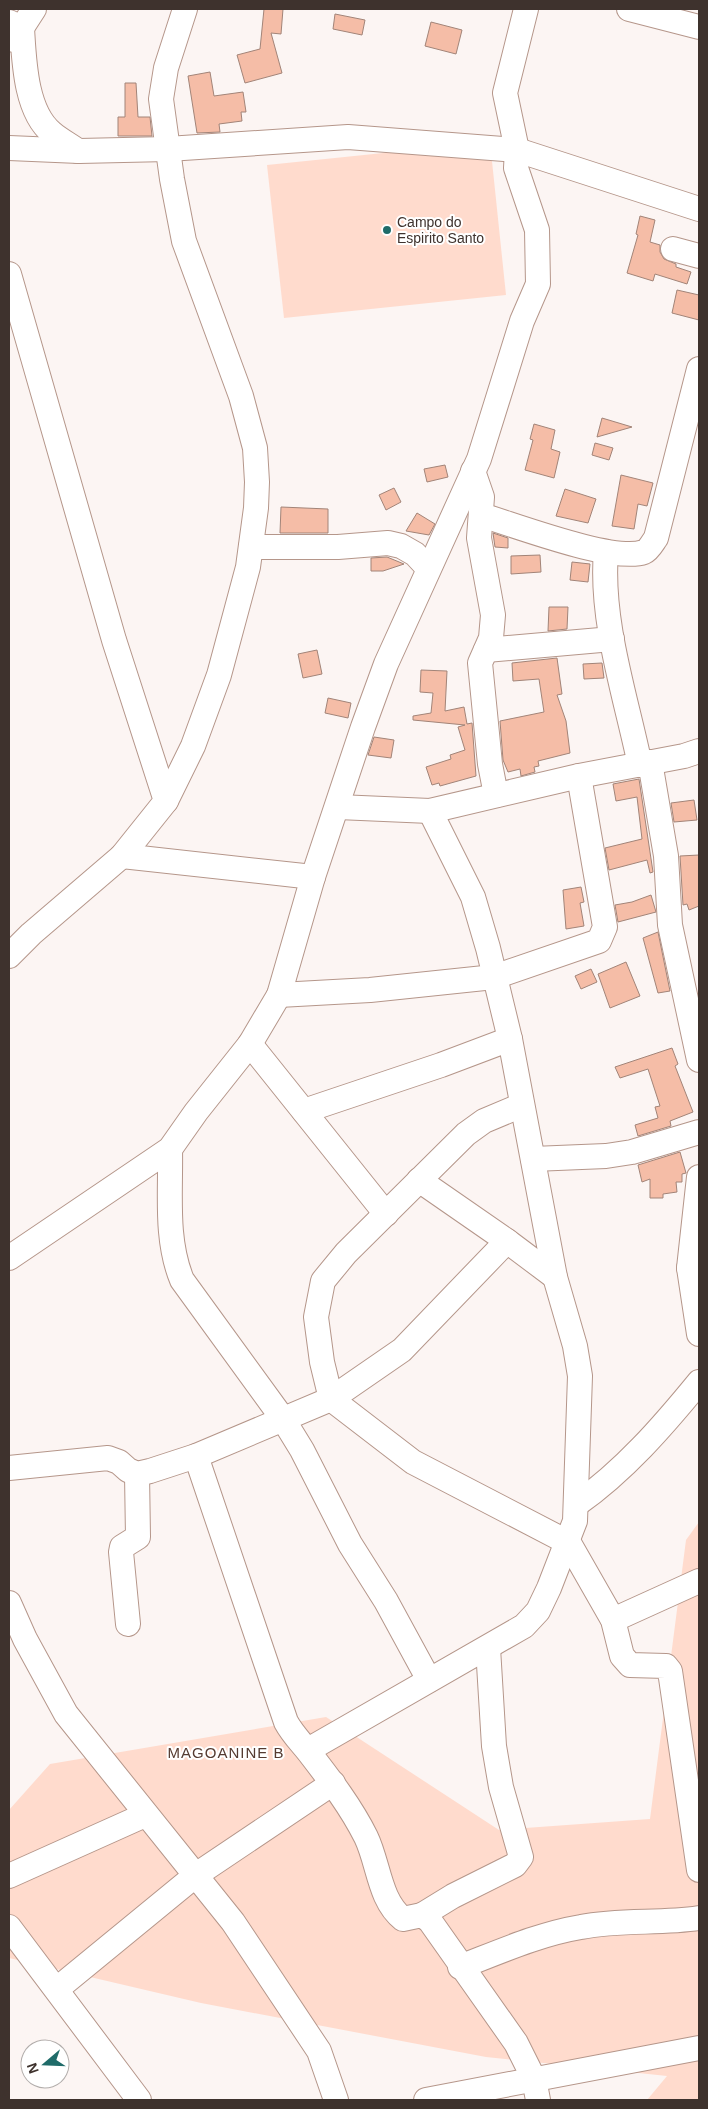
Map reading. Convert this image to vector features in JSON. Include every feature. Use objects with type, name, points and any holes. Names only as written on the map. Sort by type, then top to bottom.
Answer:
[{"type":"street","points":[[9,956],[31,934],[122,856],[166,801],[193,746],[219,675],[248,567],[257,491],[255,448],[241,396],[184,241],[161,98],[166,68],[185,9]]},
{"type":"street","points":[[9,1258],[170,1149],[196,1112],[250,1044],[279,995],[313,877],[386,664],[479,458],[522,321],[538,284],[536,230],[516,168],[517,150],[505,93],[526,9]]},
{"type":"street","points":[[629,9],[699,27]]},
{"type":"street","points":[[22,20],[24,68],[27,86],[39,114],[51,132],[79,151]]},
{"type":"street","points":[[9,48],[22,20]]},
{"type":"street","points":[[9,148],[79,151],[168,149],[348,137],[517,150],[699,208]]},
{"type":"street","points":[[673,248],[699,256]]},
{"type":"street","points":[[9,274],[114,640],[166,801]]},
{"type":"street","points":[[481,515],[606,552],[634,554],[646,551],[656,538],[699,369]]},
{"type":"street","points":[[473,471],[482,497],[479,538],[492,615],[491,638],[480,663],[482,697],[496,795]]},
{"type":"street","points":[[251,547],[338,547],[388,543],[401,546],[415,554],[428,568]]},
{"type":"street","points":[[606,552],[604,577],[612,639],[645,763],[666,856],[670,924],[699,1060]]},
{"type":"street","points":[[486,650],[612,639]]},
{"type":"street","points":[[338,807],[430,811],[579,776],[684,756],[699,751]]},
{"type":"street","points":[[279,995],[370,990],[494,977],[599,941],[605,926],[579,776]]},
{"type":"street","points":[[308,1750],[524,1626],[538,1611],[568,1542],[575,1521],[580,1376],[575,1346],[555,1277],[510,1039],[488,948],[472,897],[430,811]]},
{"type":"street","points":[[122,856],[313,877]]},
{"type":"street","points":[[304,1111],[441,1065],[510,1039]]},
{"type":"street","points":[[250,1044],[386,1214]]},
{"type":"street","points":[[522,1105],[484,1121],[466,1134],[346,1253],[323,1281],[318,1298],[316,1317],[322,1362],[331,1399],[413,1462],[568,1542],[613,1620],[622,1656],[626,1662],[630,1665],[666,1666],[670,1671],[699,1870]]},
{"type":"street","points":[[533,1159],[606,1156],[632,1152],[699,1132]]},
{"type":"street","points":[[170,1149],[171,1242],[174,1261],[182,1280],[283,1419],[302,1450],[350,1544],[386,1601],[429,1680]]},
{"type":"street","points":[[699,1176],[694,1268],[699,1334]]},
{"type":"street","points":[[419,1180],[555,1277]]},
{"type":"street","points":[[137,1474],[196,1456],[331,1399],[402,1350],[507,1241]]},
{"type":"street","points":[[577,1504],[596,1491],[660,1430],[699,1382]]},
{"type":"street","points":[[196,1456],[286,1722],[296,1740],[308,1750],[333,1783],[367,1839],[387,1898],[394,1912],[403,1919],[422,1915],[453,1896],[515,1865],[520,1857],[500,1787],[494,1746],[488,1648]]},
{"type":"street","points":[[9,1468],[108,1458],[119,1462],[137,1474]]},
{"type":"street","points":[[128,1624],[121,1552],[122,1547],[138,1537],[137,1474]]},
{"type":"street","points":[[613,1620],[699,1581]]},
{"type":"street","points":[[9,1603],[25,1640],[66,1714],[145,1815],[234,1922],[320,2051],[336,2100]]},
{"type":"street","points":[[57,1989],[196,1875],[333,1783]]},
{"type":"street","points":[[9,1876],[145,1815]]},
{"type":"street","points":[[422,1915],[430,1921],[460,1967],[516,2043],[536,2090]]},
{"type":"street","points":[[460,1967],[505,1949],[581,1927],[671,1922],[699,1918]]},
{"type":"street","points":[[9,1927],[139,2100]]},
{"type":"street","points":[[426,2100],[536,2090],[699,2048]]},
{"type":"shaded area","name":"Campo do Espirito Santo","points":[[490,142],[506,295],[284,318],[267,165]]},
{"type":"shaded area","points":[[699,1522],[699,2100],[647,2100],[667,2076],[486,2057],[201,2003],[9,1958],[9,1810],[50,1764],[326,1717],[499,1830],[650,1819],[686,1540]]},
{"type":"building","points":[[264,9],[283,9],[281,34],[271,33],[282,73],[245,83],[237,55],[260,49]]},
{"type":"building","points":[[335,14],[365,20],[362,35],[333,29]]},
{"type":"building","points":[[431,22],[462,30],[456,54],[425,46]]},
{"type":"building","points":[[210,72],[214,96],[243,92],[246,112],[241,112],[242,121],[219,124],[220,132],[197,133],[188,76]]},
{"type":"building","points":[[125,83],[136,83],[138,117],[150,117],[152,136],[118,136],[118,117],[125,117]]},
{"type":"building","points":[[640,216],[655,220],[650,242],[660,245],[660,252],[664,259],[676,264],[676,267],[691,272],[687,284],[655,274],[653,281],[627,273],[638,235],[636,234]]},
{"type":"building","points":[[677,290],[699,295],[699,320],[672,313]]},
{"type":"building","points":[[602,418],[632,427],[597,437]]},
{"type":"building","points":[[534,424],[555,430],[551,449],[560,452],[554,478],[525,470],[533,440],[530,439]]},
{"type":"building","points":[[595,443],[613,448],[609,460],[592,455]]},
{"type":"building","points":[[445,465],[448,477],[427,482],[424,469]]},
{"type":"building","points":[[621,475],[653,483],[647,506],[638,504],[634,529],[612,526]]},
{"type":"building","points":[[394,488],[401,502],[386,510],[379,495]]},
{"type":"building","points":[[565,489],[596,499],[588,523],[556,516]]},
{"type":"building","points":[[281,507],[328,509],[328,533],[280,533]]},
{"type":"building","points":[[417,513],[435,524],[429,535],[406,531]]},
{"type":"building","points":[[493,533],[508,538],[508,548],[495,547]]},
{"type":"building","points":[[540,555],[541,572],[511,574],[511,556]]},
{"type":"building","points":[[387,557],[404,564],[383,571],[371,571],[371,558]]},
{"type":"building","points":[[572,562],[590,564],[588,582],[570,580]]},
{"type":"building","points":[[549,607],[568,607],[567,629],[548,631]]},
{"type":"building","points":[[317,650],[322,674],[303,678],[298,654]]},
{"type":"building","points":[[557,658],[562,694],[557,695],[566,721],[570,753],[538,761],[539,766],[534,767],[535,772],[521,776],[520,769],[508,772],[503,760],[500,721],[544,712],[539,679],[513,681],[512,663]]},
{"type":"building","points":[[602,663],[604,678],[584,679],[583,664]]},
{"type":"building","points":[[421,670],[447,671],[445,711],[464,707],[467,724],[472,723],[476,776],[440,786],[439,783],[432,785],[426,767],[451,759],[450,755],[465,750],[458,727],[465,725],[413,720],[413,716],[431,713],[433,693],[420,692]]},
{"type":"building","points":[[328,698],[351,703],[348,718],[325,713]]},
{"type":"building","points":[[374,737],[394,740],[391,758],[368,755]]},
{"type":"building","points":[[639,779],[653,872],[650,873],[647,860],[609,870],[605,848],[642,839],[637,797],[616,801],[613,784]]},
{"type":"building","points":[[694,800],[697,820],[674,822],[671,803]]},
{"type":"building","points":[[699,855],[699,906],[689,910],[687,904],[683,905],[680,856]]},
{"type":"building","points":[[581,887],[584,902],[580,903],[584,926],[566,929],[563,890]]},
{"type":"building","points":[[651,895],[656,912],[618,922],[615,905],[632,902]]},
{"type":"building","points":[[658,932],[670,991],[658,993],[643,938]]},
{"type":"building","points":[[626,962],[640,996],[610,1008],[598,974]]},
{"type":"building","points":[[591,969],[597,982],[581,989],[575,976]]},
{"type":"building","points":[[672,1048],[678,1064],[675,1066],[693,1112],[670,1121],[671,1126],[638,1136],[635,1125],[658,1118],[655,1107],[660,1106],[648,1069],[620,1078],[615,1067]]},
{"type":"building","points":[[680,1152],[686,1173],[682,1174],[682,1182],[676,1182],[677,1192],[663,1194],[663,1198],[650,1198],[650,1179],[642,1182],[638,1165]]},
{"type":"place","name":"Campo do Espirito Santo","points":[[387,230]]},
{"type":"district","name":"MAGOANINE B","points":[[226,1753]]}]
